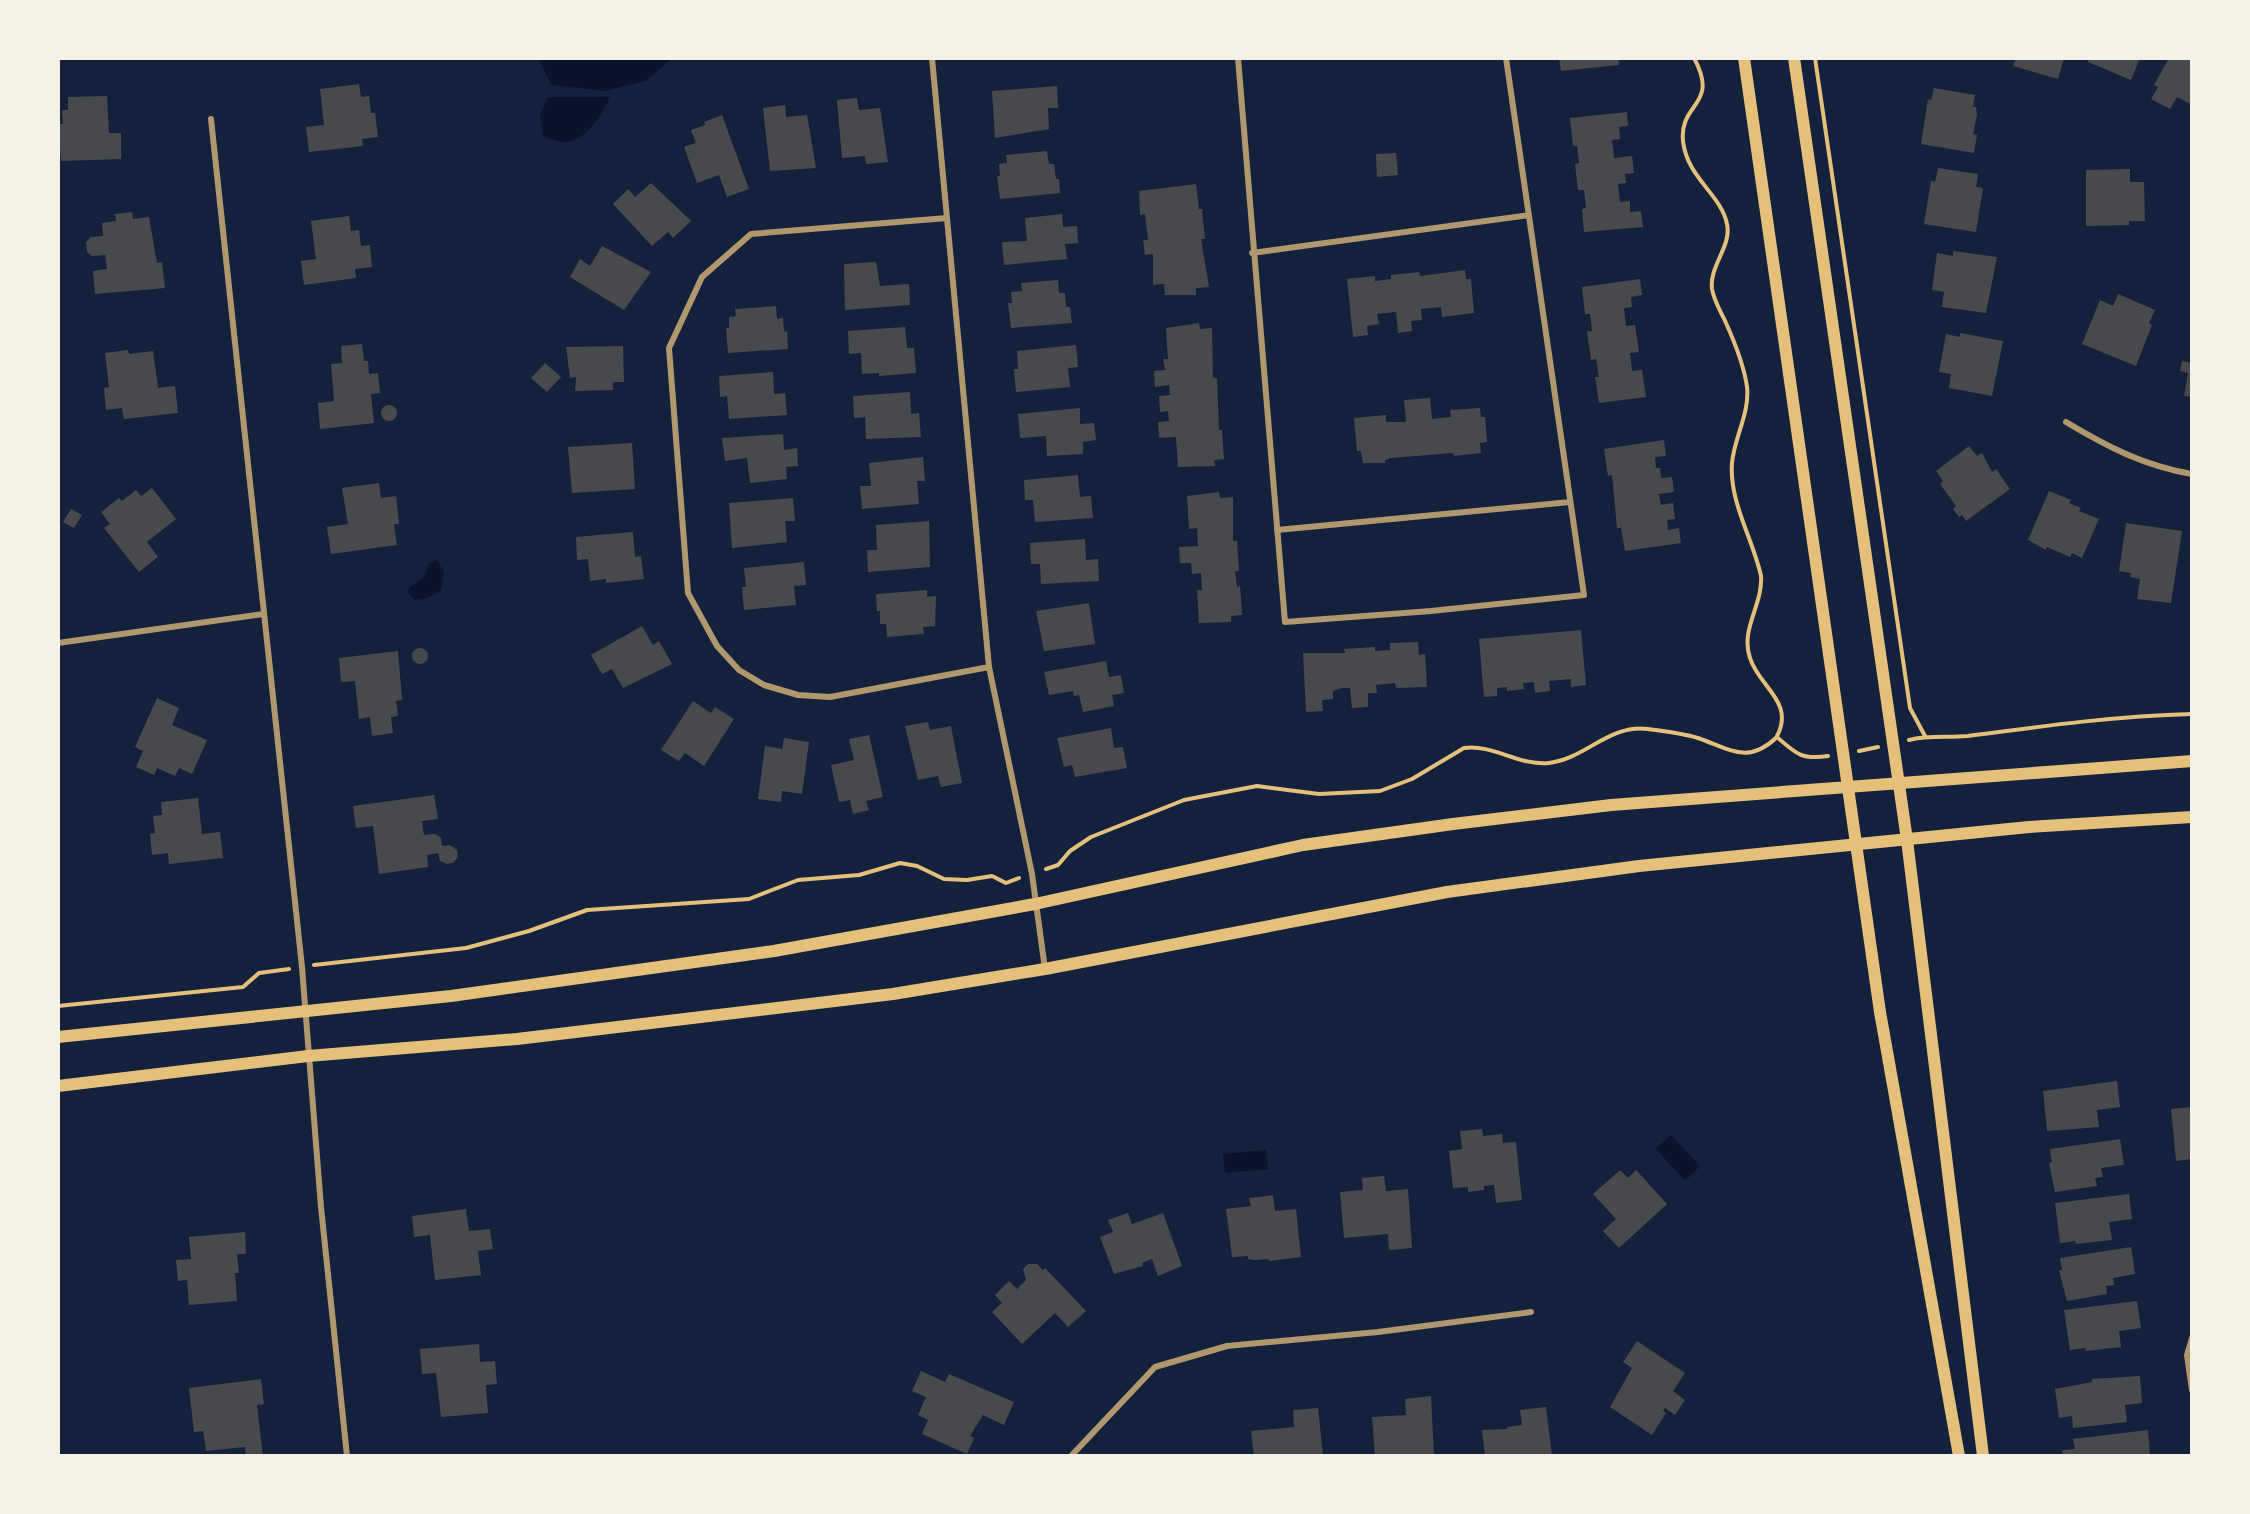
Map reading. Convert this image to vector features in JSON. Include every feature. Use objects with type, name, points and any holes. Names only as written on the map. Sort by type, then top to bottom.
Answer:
[{"type":"main road","points":[[1744,58],[1880,1012],[1959,1455]]},
{"type":"main road","points":[[1794,58],[1907,840],[1983,1455]]},
{"type":"main road","points":[[58,1037],[451,996],[774,951],[1035,904],[1330,841],[1611,805],[1848,789],[1897,783],[2192,760]]},
{"type":"main road","points":[[58,1086],[308,1056],[517,1039],[753,1013],[1045,969],[1447,892],[1639,866],[2029,828],[2192,817]]},
{"type":"street","points":[[932,58],[989,667],[1032,874],[1045,969]]},
{"type":"street","points":[[1238,58],[1252,253],[1285,622],[1431,611],[1584,595],[1506,58]]},
{"type":"street","points":[[211,119],[302,967],[304,1013],[347,1455]]},
{"type":"street","points":[[1252,253],[1529,215]]},
{"type":"street","points":[[947,218],[751,234],[702,277],[669,348],[688,593],[717,646],[739,670],[764,685],[798,695],[831,697],[989,667]]},
{"type":"street","points":[[2066,422],[2114,451],[2165,470],[2192,474]]},
{"type":"street","points":[[1277,530],[1570,502]]},
{"type":"street","points":[[58,643],[263,614]]},
{"type":"street","points":[[1071,1455],[1155,1366],[1227,1346],[1378,1332],[1532,1312]]},
{"type":"street","points":[[2192,1338],[2187,1355],[2192,1390]]},
{"type":"path","points":[[58,1006],[243,987],[259,973],[466,948],[529,931],[587,910],[749,899],[798,880],[859,875],[900,863],[954,880],[992,876],[1006,883],[1058,865],[1070,851],[1091,837],[1184,800],[1257,786],[1319,794],[1362,794],[1412,779],[1464,748],[1473,747],[1519,760],[1547,763],[1573,757],[1604,738],[1633,729],[1695,737],[1744,754],[1761,750],[1777,736],[1782,727],[1782,709],[1750,660],[1747,648],[1746,635],[1762,590],[1761,576],[1733,481],[1732,463],[1748,390],[1732,337],[1712,291],[1714,270],[1726,242],[1728,225],[1724,215],[1692,171],[1683,140],[1683,126],[1687,116],[1703,93],[1704,82],[1694,58]]},
{"type":"path","points":[[1815,58],[1910,708],[1925,736]]},
{"type":"path","points":[[1777,736],[1792,751],[1810,759],[1892,745],[1925,736],[1965,736],[2067,722],[2192,714]]},
{"type":"water","points":[[539,58],[671,59],[646,81],[605,91],[551,85]]},
{"type":"water","points":[[548,97],[610,97],[592,127],[578,138],[562,142],[543,136],[540,115]]},
{"type":"water","points":[[437,560],[444,572],[441,591],[425,599],[414,600],[408,593],[409,588],[425,576],[429,563]]},
{"type":"water","points":[[1671,1135],[1700,1166],[1685,1181],[1656,1149]]},
{"type":"water","points":[[1266,1150],[1268,1169],[1225,1173],[1223,1154]]},
{"type":"building","points":[[1559,58],[1618,58],[1619,65],[1561,71]]},
{"type":"building","points":[[2016,58],[2064,58],[2058,79],[2013,66]]},
{"type":"building","points":[[2089,58],[2140,58],[2131,80],[2088,62]]},
{"type":"building","points":[[2169,58],[2192,58],[2192,105],[2177,97],[2170,109],[2151,99],[2158,87],[2154,85]]},
{"type":"building","points":[[359,84],[361,97],[369,96],[371,113],[375,113],[378,137],[362,139],[363,146],[309,152],[306,127],[324,125],[320,89]]},
{"type":"building","points":[[1057,86],[1058,108],[1048,108],[1049,129],[995,138],[992,91]]},
{"type":"building","points":[[1934,88],[1975,95],[1973,107],[1976,107],[1977,115],[1973,134],[1977,135],[1974,153],[1921,144],[1928,99],[1931,100]]},
{"type":"building","points":[[107,96],[109,133],[121,133],[121,159],[61,161],[58,124],[63,124],[62,110],[68,110],[68,97]]},
{"type":"building","points":[[857,98],[859,110],[880,108],[888,162],[866,164],[865,156],[842,158],[837,100]]},
{"type":"building","points":[[785,105],[786,117],[807,115],[816,168],[770,171],[763,108]]},
{"type":"building","points":[[1627,112],[1628,126],[1619,127],[1620,139],[1612,140],[1614,158],[1632,156],[1634,173],[1625,174],[1626,183],[1618,184],[1620,202],[1630,201],[1630,212],[1641,211],[1643,227],[1584,232],[1582,209],[1586,208],[1584,190],[1578,190],[1575,164],[1579,163],[1577,146],[1573,146],[1570,118]]},
{"type":"building","points":[[722,115],[749,189],[727,197],[719,175],[697,183],[684,147],[696,143],[691,130]]},
{"type":"building","points":[[1047,151],[1049,164],[1054,164],[1056,179],[1059,179],[1060,193],[1000,199],[997,176],[1000,176],[999,164],[1007,163],[1006,155]]},
{"type":"building","points":[[1396,153],[1398,175],[1377,177],[1376,154]]},
{"type":"building","points":[[1938,168],[1978,174],[1976,187],[1983,188],[1976,232],[1924,224],[1931,181],[1935,182]]},
{"type":"building","points":[[2130,169],[2130,182],[2144,182],[2145,221],[2129,221],[2129,225],[2086,226],[2086,170]]},
{"type":"building","points":[[651,183],[691,221],[673,238],[668,232],[652,246],[613,204],[628,189],[635,197]]},
{"type":"building","points":[[1196,184],[1199,209],[1202,209],[1205,239],[1201,239],[1209,287],[1196,288],[1196,295],[1165,295],[1164,284],[1153,285],[1153,254],[1145,255],[1143,240],[1148,240],[1145,214],[1140,215],[1139,191]]},
{"type":"building","points":[[132,212],[133,219],[149,217],[157,263],[162,262],[165,288],[95,294],[93,271],[107,269],[105,255],[92,256],[87,252],[86,242],[91,237],[103,236],[102,223],[116,221],[115,214]]},
{"type":"building","points":[[1062,214],[1063,227],[1077,226],[1078,243],[1065,244],[1067,259],[1004,265],[1002,242],[1027,241],[1025,218]]},
{"type":"building","points":[[349,216],[351,231],[359,230],[361,246],[370,245],[372,267],[355,269],[356,278],[304,285],[301,261],[316,259],[311,221]]},
{"type":"building","points":[[602,246],[651,272],[624,310],[570,277],[580,259],[590,266]]},
{"type":"building","points":[[1953,251],[1997,257],[1986,313],[1942,307],[1944,292],[1932,290],[1937,253],[1953,256]]},
{"type":"building","points":[[876,262],[880,286],[909,284],[910,305],[845,310],[844,264]]},
{"type":"building","points":[[1465,270],[1466,279],[1471,279],[1474,313],[1442,317],[1441,307],[1421,309],[1422,320],[1411,321],[1412,331],[1398,333],[1396,312],[1377,314],[1379,324],[1367,326],[1368,335],[1353,337],[1347,279],[1375,276],[1375,281],[1391,279],[1391,275],[1419,272],[1420,276]]},
{"type":"building","points":[[1640,279],[1642,295],[1631,297],[1632,307],[1624,308],[1626,326],[1635,325],[1639,352],[1630,353],[1632,371],[1642,370],[1646,397],[1599,403],[1595,377],[1599,377],[1596,359],[1591,360],[1587,331],[1592,331],[1590,314],[1585,314],[1582,287]]},
{"type":"building","points":[[1058,280],[1059,293],[1065,293],[1066,307],[1070,307],[1072,323],[1011,328],[1008,303],[1012,303],[1011,292],[1022,291],[1021,283]]},
{"type":"building","points":[[2118,294],[2155,310],[2149,323],[2152,325],[2136,366],[2082,344],[2100,300],[2113,306]]},
{"type":"building","points":[[776,306],[777,319],[783,318],[784,332],[787,331],[788,349],[728,353],[726,328],[729,328],[729,317],[736,316],[735,309]]},
{"type":"building","points":[[1199,323],[1200,329],[1212,328],[1213,378],[1217,378],[1219,430],[1222,430],[1224,459],[1214,460],[1215,466],[1178,467],[1176,437],[1159,438],[1158,422],[1169,421],[1168,411],[1160,412],[1159,396],[1170,395],[1169,385],[1155,387],[1154,371],[1165,370],[1163,359],[1168,359],[1166,328]]},
{"type":"building","points":[[905,327],[907,348],[914,348],[916,373],[879,376],[879,373],[862,374],[861,353],[849,354],[848,331]]},
{"type":"building","points":[[1960,333],[2003,341],[1992,396],[1949,388],[1951,374],[1939,372],[1946,334],[1960,337]]},
{"type":"building","points":[[362,344],[364,361],[368,361],[369,374],[378,373],[380,393],[371,394],[374,423],[320,429],[318,403],[334,401],[331,364],[342,363],[341,346]]},
{"type":"building","points":[[1076,345],[1078,367],[1068,368],[1070,387],[1016,392],[1014,369],[1018,369],[1017,351]]},
{"type":"building","points":[[623,346],[624,382],[613,382],[613,390],[575,391],[576,377],[570,378],[566,347]]},
{"type":"building","points":[[128,350],[129,354],[153,351],[158,388],[175,386],[178,413],[124,419],[122,408],[106,410],[104,388],[109,387],[105,353]]},
{"type":"building","points":[[2182,361],[2192,363],[2192,397],[2184,396],[2188,373],[2180,371]]},
{"type":"building","points":[[545,363],[561,377],[547,392],[531,378]]},
{"type":"building","points":[[773,372],[774,394],[785,393],[787,415],[729,419],[727,396],[720,397],[719,376]]},
{"type":"building","points":[[910,392],[911,414],[919,413],[921,437],[866,439],[865,417],[854,418],[853,396]]},
{"type":"building","points":[[1430,398],[1432,419],[1451,417],[1450,410],[1480,408],[1481,417],[1485,417],[1487,442],[1480,443],[1481,453],[1391,458],[1385,460],[1385,463],[1363,463],[1361,451],[1357,451],[1354,418],[1386,415],[1386,422],[1406,422],[1404,400]]},
{"type":"building","points":[[389,405],[397,413],[389,421],[381,413]]},
{"type":"building","points":[[1080,408],[1080,424],[1094,423],[1096,440],[1083,442],[1083,454],[1047,456],[1046,436],[1020,438],[1018,414]]},
{"type":"building","points":[[783,434],[784,450],[797,448],[798,466],[786,467],[787,479],[750,483],[747,458],[725,461],[722,438]]},
{"type":"building","points":[[1664,440],[1666,456],[1655,457],[1656,468],[1660,468],[1661,478],[1672,477],[1674,492],[1659,494],[1661,505],[1673,503],[1675,519],[1667,520],[1668,530],[1679,528],[1681,543],[1625,551],[1621,528],[1617,528],[1612,475],[1608,476],[1604,449]]},
{"type":"building","points":[[632,443],[635,489],[572,493],[568,447]]},
{"type":"building","points":[[1969,446],[1977,456],[1982,453],[1992,472],[1996,469],[2010,489],[1966,521],[1962,515],[1959,517],[1953,509],[1956,506],[1940,484],[1943,481],[1936,471]]},
{"type":"building","points":[[923,457],[925,481],[917,481],[919,504],[862,509],[860,486],[871,486],[869,463]]},
{"type":"building","points":[[1078,475],[1080,497],[1091,496],[1093,518],[1035,522],[1033,500],[1025,500],[1024,480]]},
{"type":"building","points":[[379,483],[381,498],[396,496],[399,524],[394,524],[397,545],[331,554],[327,527],[348,524],[342,488]]},
{"type":"building","points":[[152,488],[176,519],[147,542],[158,557],[139,572],[104,528],[110,524],[101,512],[119,498],[122,501],[136,490],[141,496]]},
{"type":"building","points":[[2049,491],[2071,500],[2069,503],[2081,508],[2079,511],[2099,519],[2082,558],[2072,553],[2070,557],[2047,547],[2046,550],[2028,540]]},
{"type":"building","points":[[1219,492],[1220,498],[1233,497],[1233,541],[1237,541],[1239,571],[1235,571],[1237,587],[1240,586],[1242,615],[1231,616],[1231,622],[1199,623],[1197,590],[1202,590],[1201,573],[1192,574],[1191,563],[1180,563],[1179,547],[1198,546],[1197,528],[1189,529],[1187,496]]},
{"type":"building","points":[[793,498],[795,521],[785,521],[787,542],[732,548],[729,503]]},
{"type":"building","points":[[71,509],[82,515],[74,528],[63,522]]},
{"type":"building","points":[[929,521],[930,567],[868,572],[867,550],[877,550],[876,525]]},
{"type":"building","points":[[2126,523],[2182,531],[2171,603],[2137,599],[2140,579],[2130,577],[2131,573],[2119,571]]},
{"type":"building","points":[[633,532],[635,557],[641,556],[644,579],[606,583],[606,579],[590,581],[588,559],[577,560],[576,537]]},
{"type":"building","points":[[1085,539],[1086,560],[1098,559],[1099,581],[1041,584],[1040,564],[1031,564],[1030,543]]},
{"type":"building","points":[[804,562],[806,585],[794,586],[796,605],[744,610],[742,587],[746,587],[744,568]]},
{"type":"building","points":[[927,590],[927,597],[936,596],[935,626],[923,627],[924,634],[887,637],[886,624],[880,624],[876,594]]},
{"type":"building","points":[[1089,603],[1095,644],[1044,651],[1036,611]]},
{"type":"building","points":[[642,626],[653,645],[659,641],[672,664],[623,688],[612,669],[602,674],[591,655]]},
{"type":"building","points":[[1581,630],[1586,685],[1571,687],[1571,679],[1549,681],[1550,691],[1535,693],[1534,682],[1523,683],[1524,689],[1507,691],[1507,687],[1497,688],[1497,696],[1484,697],[1479,639]]},
{"type":"building","points":[[1418,642],[1419,655],[1425,654],[1427,687],[1396,688],[1395,683],[1376,685],[1377,693],[1368,693],[1368,707],[1352,708],[1350,688],[1342,688],[1333,691],[1333,699],[1322,700],[1323,711],[1306,712],[1303,653],[1345,653],[1344,649],[1375,647],[1375,651],[1390,650],[1390,643]]},
{"type":"building","points":[[420,648],[428,656],[420,664],[412,656]]},
{"type":"building","points":[[398,651],[402,700],[396,701],[398,716],[391,717],[393,733],[372,736],[370,717],[359,719],[355,681],[341,682],[339,658]]},
{"type":"building","points":[[1106,661],[1109,677],[1121,675],[1124,693],[1112,695],[1114,706],[1083,712],[1079,695],[1074,696],[1073,691],[1049,695],[1044,672]]},
{"type":"building","points":[[157,698],[179,708],[172,725],[207,740],[192,774],[179,768],[175,776],[157,768],[154,775],[136,767],[143,751],[135,747]]},
{"type":"building","points":[[693,701],[711,713],[715,707],[734,719],[704,766],[685,753],[679,761],[661,750]]},
{"type":"building","points":[[928,722],[930,730],[951,726],[962,783],[941,787],[938,776],[918,780],[905,726]]},
{"type":"building","points":[[1111,728],[1114,748],[1123,747],[1127,768],[1075,777],[1072,765],[1064,767],[1057,738]]},
{"type":"building","points":[[869,735],[883,797],[866,801],[869,810],[853,814],[850,800],[839,802],[831,765],[854,760],[849,739]]},
{"type":"building","points":[[784,738],[809,742],[802,794],[782,791],[781,802],[758,799],[765,746],[782,749]]},
{"type":"building","points":[[434,795],[438,819],[422,821],[424,835],[435,834],[441,838],[442,846],[450,845],[457,850],[458,857],[453,863],[447,864],[440,861],[438,853],[427,855],[428,867],[379,874],[373,826],[356,828],[353,806]]},
{"type":"building","points":[[198,798],[202,834],[220,832],[223,858],[169,864],[168,853],[152,855],[150,834],[155,833],[153,816],[162,815],[161,802]]},
{"type":"building","points":[[2117,1081],[2120,1107],[2097,1110],[2099,1127],[2047,1131],[2043,1091]]},
{"type":"building","points":[[2192,1107],[2192,1159],[2176,1161],[2171,1109]]},
{"type":"building","points":[[1482,1129],[1483,1136],[1502,1134],[1503,1143],[1516,1142],[1522,1200],[1496,1203],[1494,1185],[1484,1186],[1484,1190],[1468,1192],[1468,1187],[1453,1188],[1449,1151],[1462,1149],[1460,1131]]},
{"type":"building","points":[[2120,1139],[2124,1165],[2101,1168],[2103,1177],[2095,1178],[2097,1186],[2055,1192],[2049,1163],[2052,1162],[2050,1149]]},
{"type":"building","points":[[1620,1170],[1628,1178],[1636,1170],[1667,1204],[1619,1248],[1603,1231],[1616,1219],[1593,1194]]},
{"type":"building","points":[[1384,1176],[1386,1191],[1408,1189],[1412,1248],[1389,1250],[1388,1234],[1344,1238],[1340,1192],[1363,1190],[1362,1178]]},
{"type":"building","points":[[2129,1194],[2132,1219],[2109,1222],[2112,1240],[2076,1244],[2075,1241],[2060,1243],[2055,1203]]},
{"type":"building","points":[[1273,1195],[1275,1211],[1296,1209],[1301,1257],[1269,1261],[1269,1259],[1248,1259],[1248,1256],[1232,1257],[1226,1209],[1251,1206],[1249,1198]]},
{"type":"building","points":[[466,1209],[469,1231],[490,1229],[493,1249],[478,1251],[481,1275],[435,1280],[430,1235],[414,1237],[412,1216]]},
{"type":"building","points":[[1128,1213],[1132,1224],[1163,1213],[1182,1266],[1158,1276],[1152,1259],[1142,1263],[1143,1266],[1114,1274],[1100,1237],[1113,1232],[1108,1220]]},
{"type":"building","points":[[245,1232],[246,1254],[237,1254],[239,1273],[235,1273],[237,1301],[189,1305],[187,1280],[178,1281],[176,1260],[191,1259],[189,1237]]},
{"type":"building","points":[[2131,1247],[2135,1274],[2113,1278],[2114,1285],[2106,1286],[2107,1294],[2067,1301],[2059,1270],[2062,1270],[2060,1258]]},
{"type":"building","points":[[1028,1264],[1037,1264],[1043,1270],[1045,1268],[1086,1311],[1068,1327],[1055,1313],[1022,1344],[992,1312],[1002,1303],[995,1295],[1009,1281],[1017,1289],[1026,1280],[1023,1269]]},
{"type":"building","points":[[2137,1301],[2141,1328],[2119,1331],[2121,1347],[2086,1351],[2085,1348],[2070,1350],[2064,1310]]},
{"type":"building","points":[[1637,1341],[1685,1373],[1673,1391],[1685,1400],[1675,1415],[1665,1408],[1663,1411],[1666,1413],[1652,1435],[1610,1407],[1632,1368],[1623,1362]]},
{"type":"building","points":[[479,1344],[480,1362],[495,1361],[497,1384],[486,1385],[488,1413],[441,1417],[436,1373],[422,1374],[420,1349]]},
{"type":"building","points":[[921,1371],[945,1382],[949,1374],[1014,1402],[1004,1425],[983,1415],[970,1436],[974,1438],[967,1454],[922,1434],[928,1420],[918,1415],[926,1397],[912,1391]]},
{"type":"building","points":[[2140,1376],[2142,1403],[2125,1405],[2127,1422],[2073,1428],[2072,1416],[2059,1418],[2055,1389],[2092,1382],[2092,1379]]},
{"type":"building","points":[[261,1379],[264,1404],[257,1405],[263,1456],[246,1456],[245,1447],[206,1451],[203,1431],[194,1432],[189,1388]]},
{"type":"building","points":[[1431,1396],[1434,1456],[1375,1456],[1372,1417],[1406,1415],[1405,1399]]},
{"type":"building","points":[[1546,1407],[1552,1456],[1485,1456],[1482,1430],[1507,1429],[1507,1427],[1522,1425],[1520,1410]]},
{"type":"building","points":[[1318,1408],[1323,1456],[1254,1456],[1251,1431],[1294,1427],[1293,1410]]},
{"type":"building","points":[[2148,1430],[2150,1456],[2063,1456],[2062,1450],[2075,1449],[2073,1439]]}]
